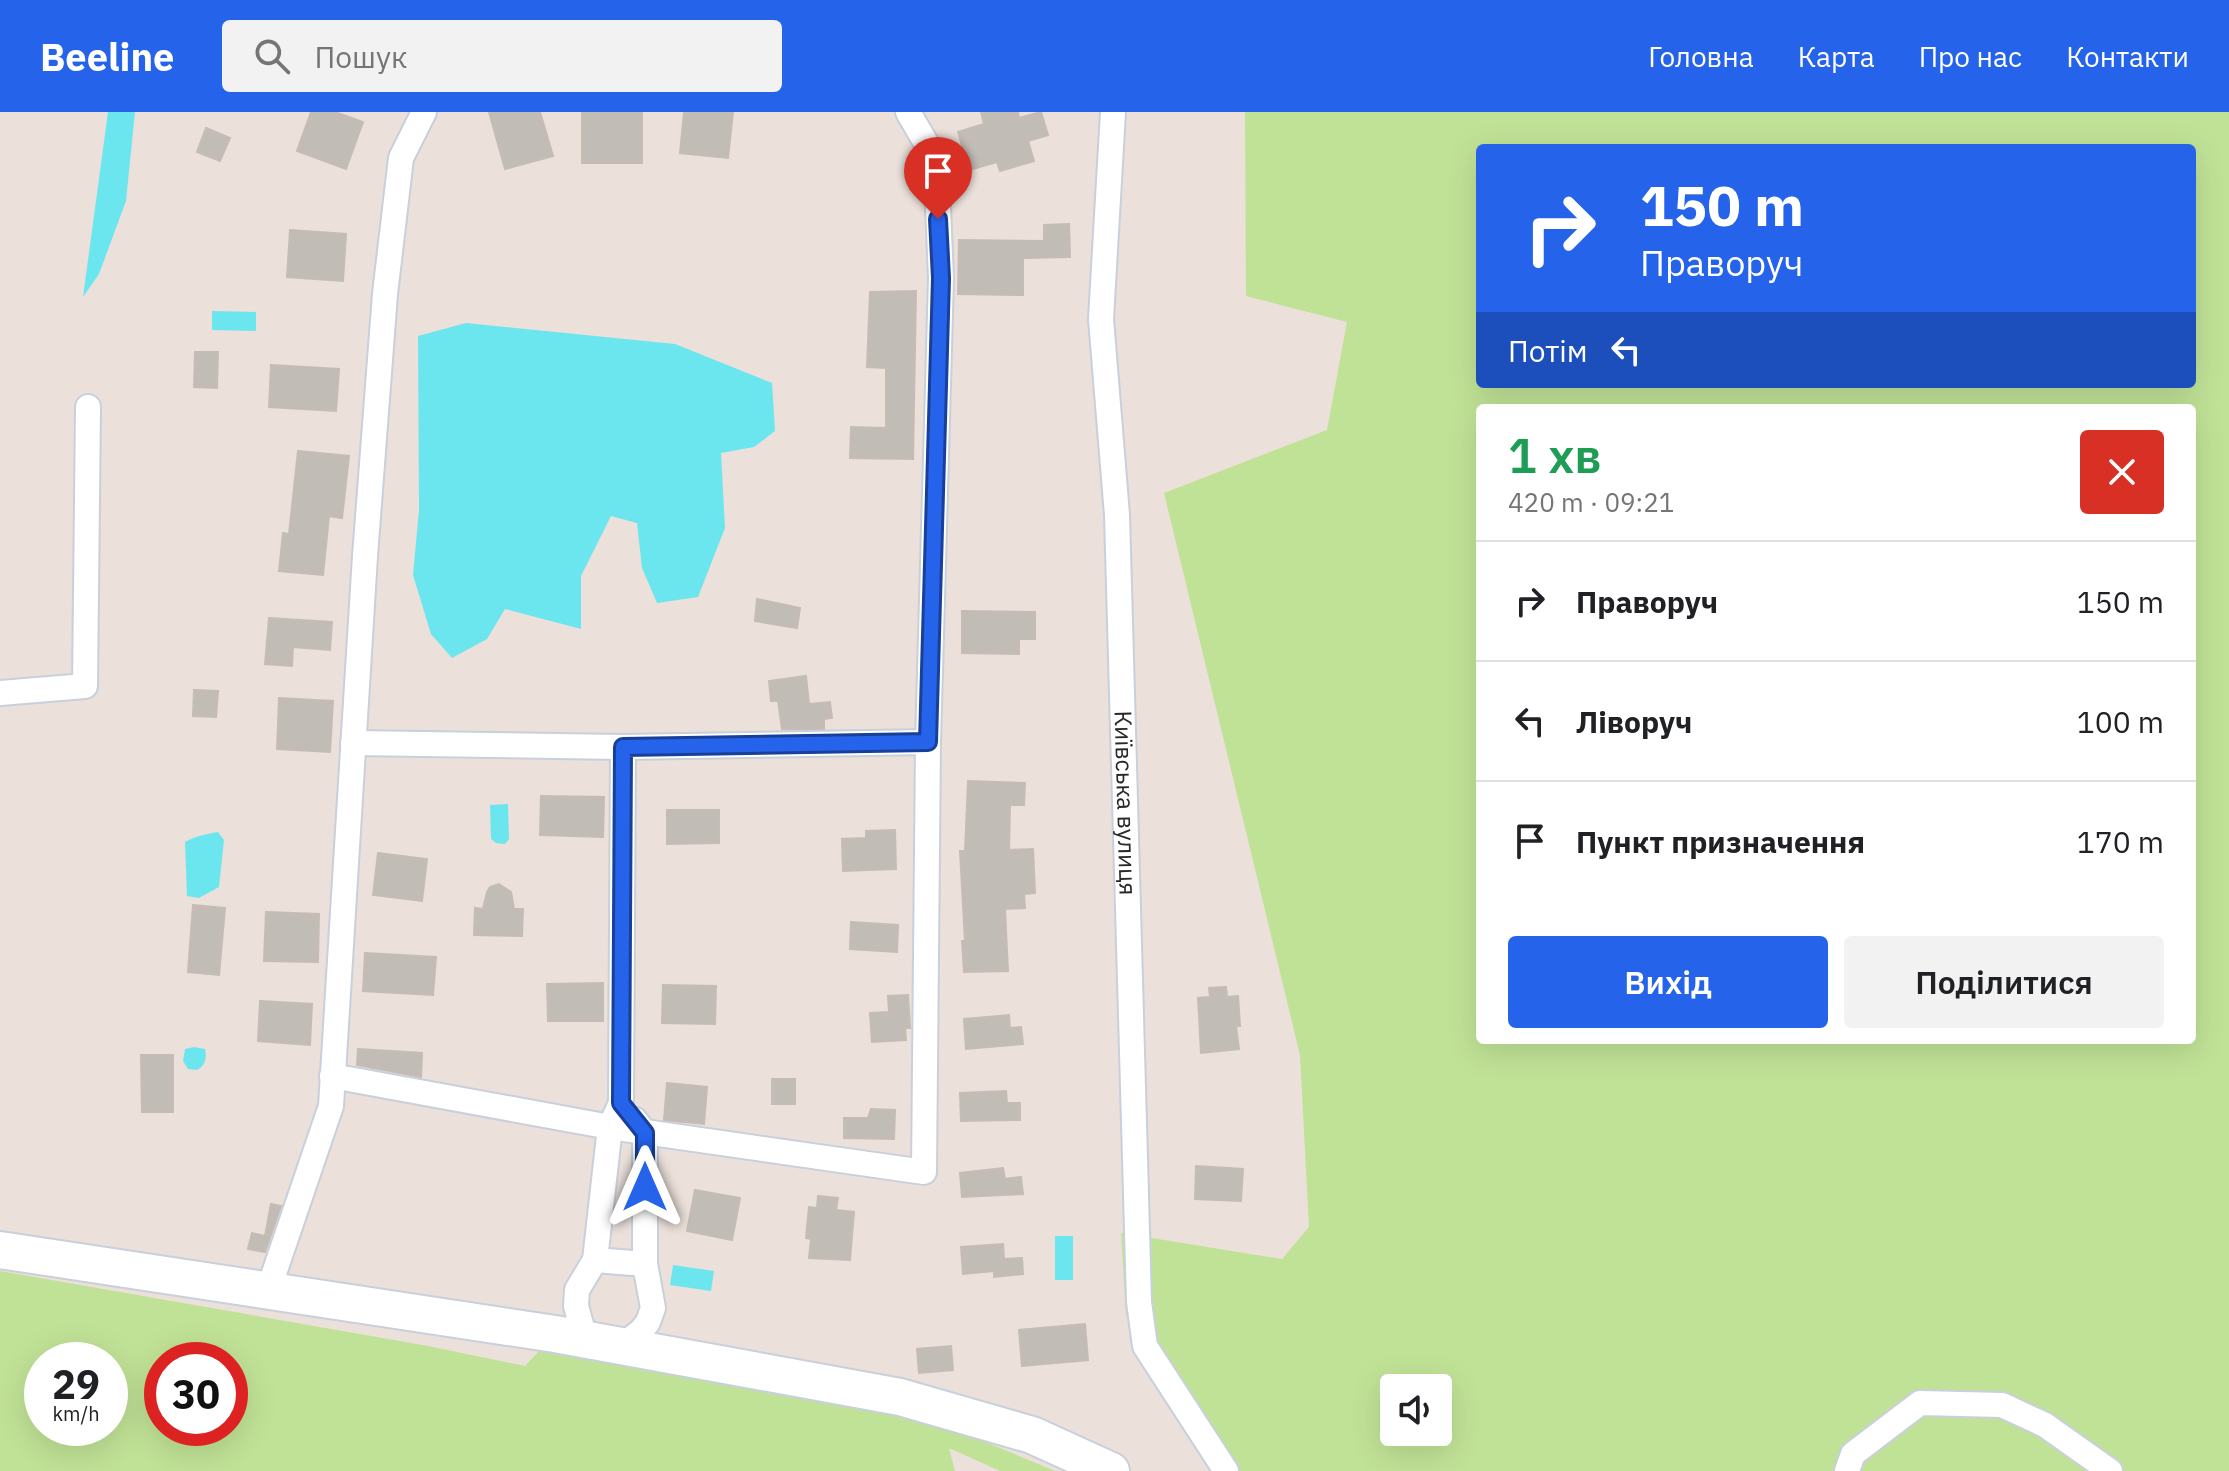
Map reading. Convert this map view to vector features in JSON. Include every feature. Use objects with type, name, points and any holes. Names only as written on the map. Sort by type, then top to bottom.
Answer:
[{"type":"main road","points":[[0,1250],[606,1343],[900,1397],[1032,1435],[1111,1471]]},
{"type":"street","points":[[268,1291],[331,1106],[385,294],[401,158],[424,112]]},
{"type":"street","points":[[332,1076],[645,1133],[924,1172],[928,742],[941,278],[936,160],[908,112]]},
{"type":"street","name":"Київська вулиця","points":[[1113,112],[1101,319],[1117,515],[1139,1302],[1145,1346],[1226,1471]]},
{"type":"street","points":[[0,693],[85,686],[88,407]]},
{"type":"street","points":[[353,743],[623,747],[928,742]]},
{"type":"street","points":[[621,1103],[645,1133],[645,1264],[653,1308],[642,1330],[606,1343],[582,1328],[576,1306],[577,1290],[595,1260],[610,1127],[621,1103],[623,747]]},
{"type":"street","points":[[595,1260],[645,1264]]},
{"type":"street","points":[[1847,1471],[1853,1454],[1920,1403],[2002,1405],[2045,1425],[2110,1471]]},
{"type":"green space","points":[[1245,112],[2229,112],[2229,1471],[1228,1471],[1126,1315],[1121,1233],[1282,1259],[1309,1227],[1300,1055],[1164,493],[1327,430],[1347,322],[1246,296]]},
{"type":"green space","points":[[0,1271],[428,1346],[525,1366],[540,1350],[887,1411],[952,1428],[1055,1471],[1000,1471],[949,1448],[955,1471],[0,1471]]},
{"type":"water","points":[[108,112],[135,112],[126,201],[99,274],[83,297]]},
{"type":"water","points":[[212,311],[256,312],[256,331],[212,330]]},
{"type":"water","points":[[466,323],[675,344],[772,383],[775,431],[754,447],[721,453],[725,528],[698,597],[657,603],[642,568],[637,523],[611,516],[581,576],[581,629],[505,609],[487,639],[452,658],[431,634],[413,575],[419,510],[418,336]]},
{"type":"water","points":[[508,804],[509,839],[505,844],[496,843],[491,839],[490,805]]},
{"type":"water","points":[[218,832],[224,840],[219,887],[199,898],[187,896],[185,842]]},
{"type":"water","points":[[194,1047],[206,1052],[204,1064],[197,1070],[188,1069],[183,1061],[185,1049]]},
{"type":"water","points":[[1055,1236],[1073,1236],[1073,1280],[1055,1280]]},
{"type":"water","points":[[673,1265],[714,1271],[711,1291],[670,1285]]},
{"type":"building","points":[[311,112],[335,112],[363,122],[346,169],[297,151]]},
{"type":"building","points":[[489,112],[540,112],[553,156],[505,169]]},
{"type":"building","points":[[582,112],[642,112],[642,163],[582,163]]},
{"type":"building","points":[[684,112],[733,112],[728,158],[680,153]]},
{"type":"building","points":[[981,112],[1018,112],[1019,118],[1041,112],[1048,135],[1028,141],[1034,161],[1000,171],[997,162],[969,170],[958,132],[984,124]]},
{"type":"building","points":[[206,128],[230,138],[220,161],[197,152]]},
{"type":"building","points":[[1069,224],[1070,257],[1023,258],[1023,295],[958,294],[959,240],[1044,241],[1044,225]]},
{"type":"building","points":[[290,230],[346,234],[343,281],[287,277]]},
{"type":"building","points":[[916,291],[913,459],[850,458],[851,427],[886,428],[886,368],[867,367],[870,292]]},
{"type":"building","points":[[195,352],[218,352],[217,388],[194,387]]},
{"type":"building","points":[[271,365],[339,369],[336,411],[269,407]]},
{"type":"building","points":[[298,451],[349,456],[342,518],[329,516],[323,575],[279,571],[283,533],[289,534]]},
{"type":"building","points":[[757,599],[800,608],[797,628],[755,621]]},
{"type":"building","points":[[962,611],[1035,612],[1035,639],[1019,639],[1019,654],[962,653]]},
{"type":"building","points":[[269,618],[332,622],[330,650],[293,647],[292,666],[265,664]]},
{"type":"building","points":[[806,676],[809,704],[830,702],[832,718],[824,719],[824,729],[782,729],[778,701],[771,701],[769,681]]},
{"type":"building","points":[[194,690],[218,691],[216,717],[193,716]]},
{"type":"building","points":[[279,698],[333,701],[330,752],[277,749]]},
{"type":"building","points":[[968,781],[1025,783],[1024,805],[1010,805],[1009,850],[1033,849],[1035,893],[1024,894],[1025,908],[1005,909],[1008,971],[964,972],[960,851],[965,851]]},
{"type":"building","points":[[541,796],[604,797],[603,837],[540,835]]},
{"type":"building","points":[[667,810],[719,810],[719,843],[667,844]]},
{"type":"building","points":[[895,830],[896,869],[843,871],[842,839],[866,838],[866,831]]},
{"type":"building","points":[[378,853],[427,859],[422,901],[373,895]]},
{"type":"building","points":[[499,884],[511,892],[514,909],[523,909],[522,936],[474,935],[475,908],[483,909],[490,887]]},
{"type":"building","points":[[193,905],[225,908],[219,975],[188,972]]},
{"type":"building","points":[[266,912],[319,914],[318,962],[264,961]]},
{"type":"building","points":[[851,922],[898,925],[897,952],[850,949]]},
{"type":"building","points":[[365,953],[436,957],[433,995],[363,991]]},
{"type":"building","points":[[603,983],[603,1021],[548,1021],[547,984]]},
{"type":"building","points":[[663,985],[716,986],[715,1024],[662,1023]]},
{"type":"building","points":[[1226,987],[1227,997],[1238,996],[1240,1026],[1236,1026],[1239,1049],[1201,1053],[1198,998],[1210,997],[1209,988]]},
{"type":"building","points":[[908,995],[910,1028],[905,1028],[906,1040],[872,1042],[870,1013],[889,1012],[888,996]]},
{"type":"building","points":[[260,1001],[312,1004],[310,1045],[258,1041]]},
{"type":"building","points":[[1009,1015],[1010,1028],[1021,1027],[1023,1044],[966,1049],[964,1019]]},
{"type":"building","points":[[358,1049],[422,1053],[421,1077],[357,1065]]},
{"type":"building","points":[[141,1055],[173,1055],[173,1112],[142,1112]]},
{"type":"building","points":[[772,1079],[795,1079],[795,1104],[772,1104]]},
{"type":"building","points":[[667,1083],[707,1087],[704,1124],[664,1120]]},
{"type":"building","points":[[1006,1091],[1007,1103],[1020,1103],[1020,1120],[961,1121],[960,1093]]},
{"type":"building","points":[[871,1109],[895,1110],[894,1139],[844,1138],[844,1118],[868,1118]]},
{"type":"building","points":[[1196,1166],[1243,1169],[1241,1201],[1195,1199]]},
{"type":"building","points":[[1003,1168],[1005,1179],[1021,1177],[1023,1194],[962,1197],[960,1173]]},
{"type":"building","points":[[695,1190],[740,1198],[732,1240],[687,1231]]},
{"type":"building","points":[[818,1196],[838,1198],[836,1210],[854,1212],[850,1260],[809,1258],[811,1239],[806,1238],[809,1207],[817,1208]]},
{"type":"building","points":[[271,1204],[281,1206],[265,1252],[248,1249],[252,1233],[265,1236]]},
{"type":"building","points":[[1003,1244],[1004,1259],[1022,1258],[1023,1274],[994,1277],[994,1271],[963,1274],[961,1247]]},
{"type":"building","points":[[1085,1324],[1088,1360],[1022,1366],[1019,1330]]},
{"type":"building","points":[[951,1346],[953,1370],[919,1373],[917,1349]]},
{"type":"route","points":[[645,1187],[645,1133],[621,1103],[623,747],[928,742],[941,278],[938,219]]}]
